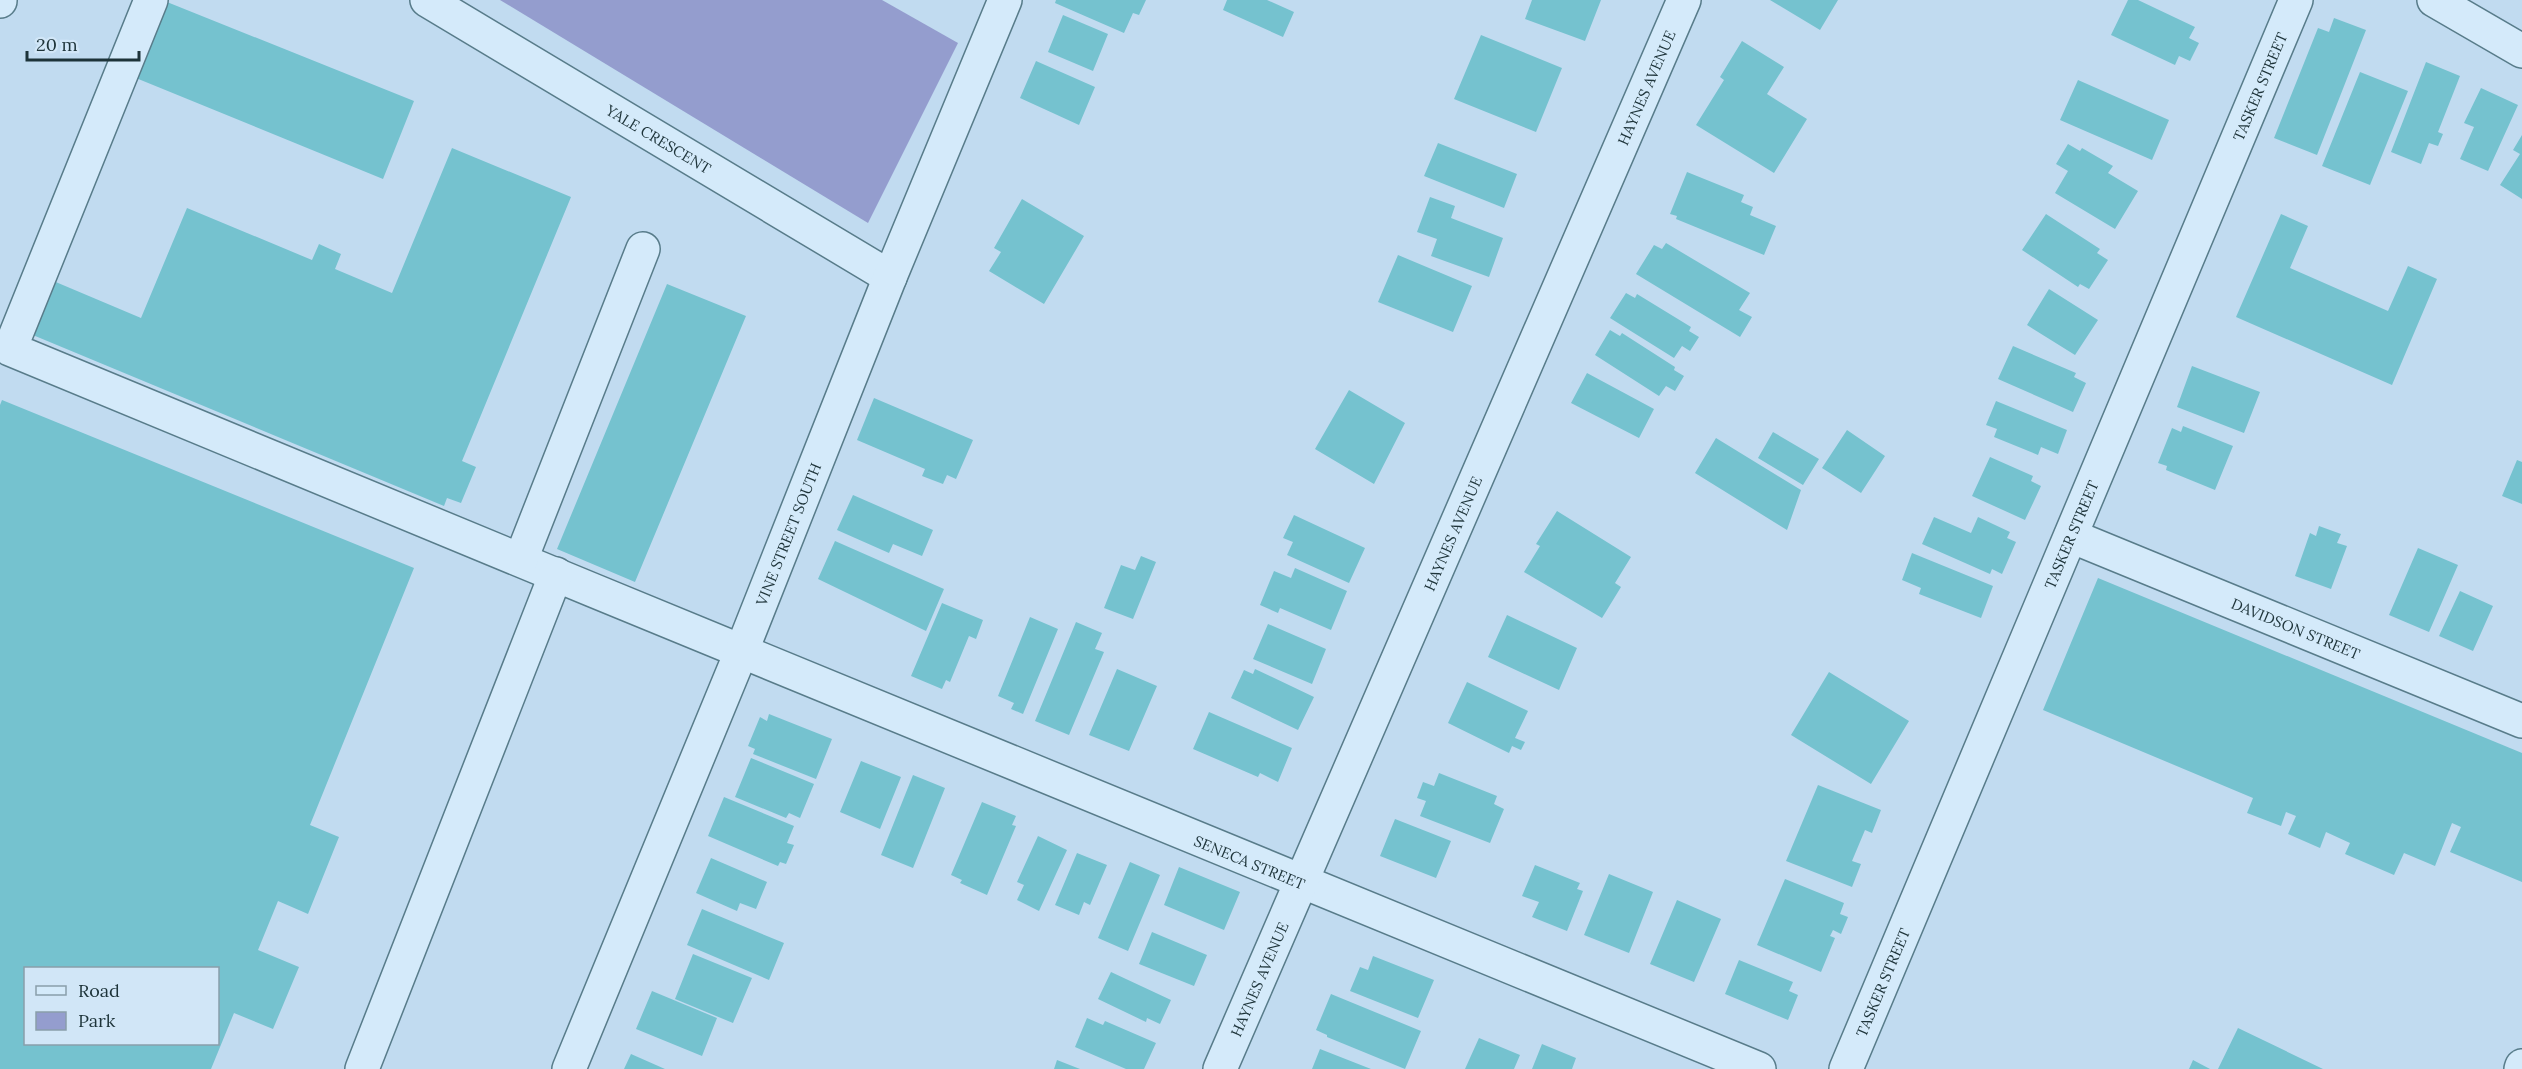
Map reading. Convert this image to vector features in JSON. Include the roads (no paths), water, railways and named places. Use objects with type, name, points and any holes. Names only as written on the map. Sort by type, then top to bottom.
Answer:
[{"type":"street","name":"SENECA STREET","points":[[151,0],[10,350],[742,650],[1299,884],[1759,1069]]},
{"type":"street","name":"YALE CRESCENT","points":[[428,0],[890,277]]},
{"type":"street","name":"VINE STREET SOUTH","points":[[569,1069],[742,650],[890,277],[1005,0]]},
{"type":"street","name":"HAYNES AVENUE","points":[[1220,1069],[1684,0]]},
{"type":"street","name":"TASKER STREET","points":[[1846,1069],[2296,0]]},
{"type":"street","points":[[2434,0],[2522,51]]},
{"type":"street","points":[[520,559],[643,249]]},
{"type":"street","name":"DAVIDSON STREET","points":[[2071,536],[2522,721]]},
{"type":"street","points":[[362,1069],[556,574]]}]
